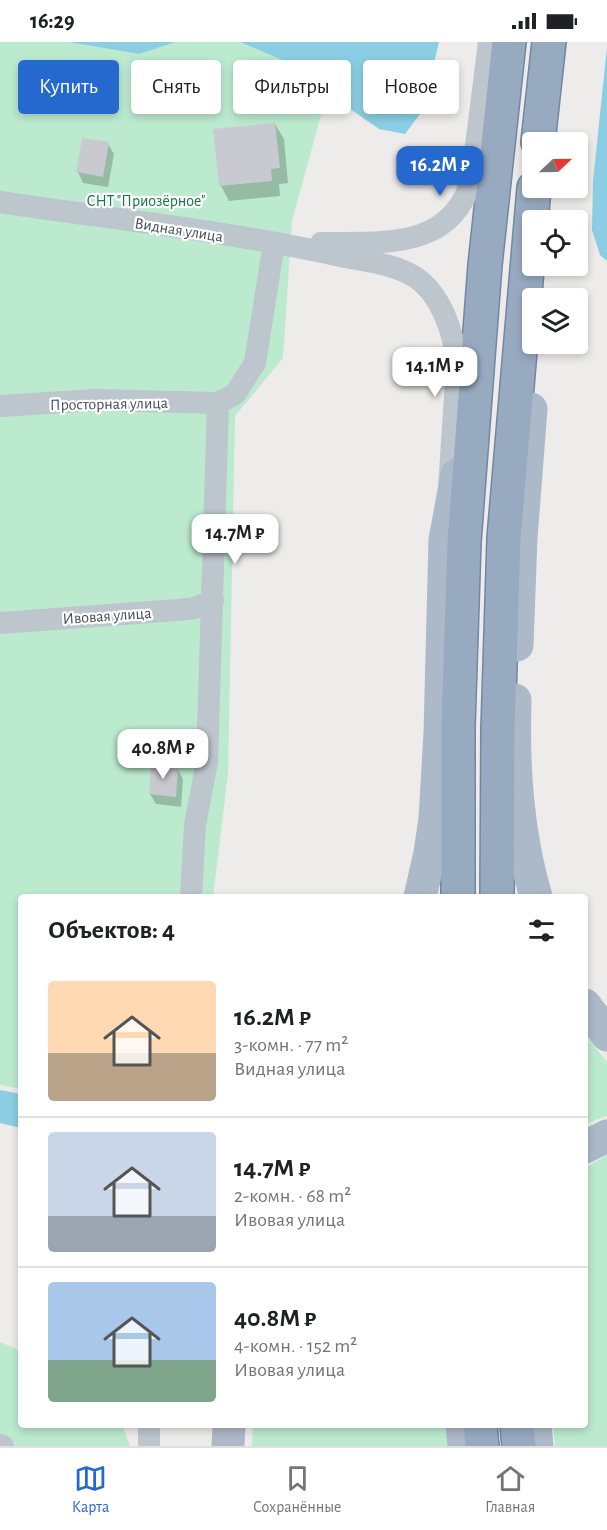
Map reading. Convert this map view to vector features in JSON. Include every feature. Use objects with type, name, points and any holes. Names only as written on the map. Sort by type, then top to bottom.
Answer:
[{"type":"highway","points":[[458,894],[460,631],[464,543],[485,265],[509,42]]},
{"type":"highway","points":[[539,132],[549,42]]},
{"type":"highway","points":[[497,894],[498,729],[504,538],[533,198]]},
{"type":"highway","points":[[480,1428],[482,1446]]},
{"type":"highway","points":[[518,1428],[519,1446]]},
{"type":"main road","points":[[554,132],[559,42]]},
{"type":"main road","points":[[535,354],[521,538],[514,738],[520,831],[535,894]]},
{"type":"main road","points":[[421,894],[430,853],[438,790],[446,540],[477,370]]},
{"type":"main road","points":[[588,1009],[607,1035]]},
{"type":"main road","points":[[588,1146],[607,1136]]},
{"type":"main road","points":[[228,1446],[230,1428]]},
{"type":"main road","points":[[462,1428],[464,1446]]},
{"type":"main road","points":[[535,1428],[537,1446]]},
{"type":"street","points":[[280,244],[400,241],[427,233],[447,219],[464,198],[472,178],[489,42]]},
{"type":"street","name":"Видная улица","points":[[0,202],[280,244]]},
{"type":"street","points":[[191,894],[195,825],[207,762],[218,403],[236,394],[255,363],[280,244]]},
{"type":"street","points":[[280,244],[404,272],[424,284],[442,309],[452,334],[457,364],[446,540],[460,631]]},
{"type":"street","name":"Просторная улица","points":[[0,406],[94,400],[218,403]]},
{"type":"street","name":"Ивовая улица","points":[[0,622],[178,610],[195,608],[213,600]]},
{"type":"street","points":[[149,1428],[149,1446]]},
{"type":"green space","name":"СНТ \"Приозёрное\"","points":[[0,42],[68,42],[139,54],[176,42],[240,42],[282,60],[233,60],[233,114],[321,114],[292,221],[283,358],[235,416],[228,774],[213,894],[18,894],[18,1088],[0,1085]]},
{"type":"green space","points":[[588,1039],[607,1062],[607,1116],[588,1123]]},
{"type":"green space","points":[[607,1155],[607,1446],[555,1446],[553,1428],[588,1428],[588,1166]]},
{"type":"green space","points":[[0,1342],[18,1350],[18,1428],[123,1428],[130,1446],[0,1446]]},
{"type":"green space","points":[[253,1428],[447,1428],[449,1446],[252,1446]]},
{"type":"water","points":[[68,42],[176,42],[139,54]]},
{"type":"water","points":[[240,42],[439,42],[435,60],[363,60],[363,114],[420,114],[405,134],[379,129],[351,110],[351,60],[282,60]]},
{"type":"water","points":[[607,47],[607,261],[600,255],[592,230],[593,181]]},
{"type":"water","points":[[0,1090],[18,1093],[18,1127],[0,1123]]},
{"type":"building","points":[[275,123],[280,168],[271,169],[272,181],[219,186],[213,129]]},
{"type":"building","points":[[82,138],[109,142],[103,177],[76,172]]},
{"type":"building","points":[[151,764],[178,767],[176,797],[149,794]]}]
